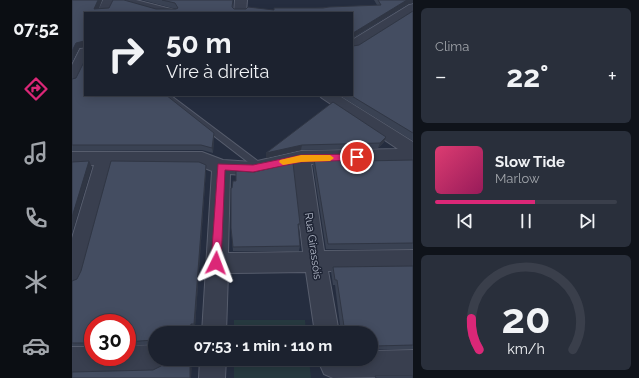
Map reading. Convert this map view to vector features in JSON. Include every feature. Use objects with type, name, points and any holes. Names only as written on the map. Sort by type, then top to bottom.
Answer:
[{"type":"street","points":[[103,12],[109,0]]},
{"type":"street","points":[[123,0],[167,12]]},
{"type":"street","points":[[240,12],[241,0]]},
{"type":"street","points":[[353,45],[413,8]]},
{"type":"street","points":[[72,80],[84,54]]},
{"type":"street","points":[[328,96],[413,150]]},
{"type":"street","points":[[72,159],[202,159],[221,166],[253,169],[301,158],[413,155]]},
{"type":"street","name":"Rua Girassóis","points":[[301,158],[315,262],[326,326]]},
{"type":"street","points":[[72,275],[105,159]]},
{"type":"street","points":[[214,326],[221,166]]},
{"type":"street","points":[[216,263],[413,260]]},
{"type":"street","points":[[72,360],[148,358]]},
{"type":"street","points":[[333,367],[413,363]]},
{"type":"street","points":[[212,378],[213,366]]},
{"type":"lane","points":[[166,96],[260,167]]},
{"type":"shaded area","points":[[234,320],[305,320],[305,326],[234,326]]},
{"type":"shaded area","points":[[234,366],[310,366],[311,378],[234,378]]},
{"type":"building","points":[[72,0],[98,0],[94,9],[109,8],[113,0],[124,0],[156,9],[176,9],[178,8],[175,3],[162,0],[233,0],[232,7],[234,9],[246,9],[248,7],[274,10],[274,8],[323,8],[381,5],[378,0],[407,0],[353,33],[353,12],[84,12],[84,41],[76,43],[72,51]]},
{"type":"building","points":[[413,11],[413,133],[352,96],[353,96],[353,46],[359,45]]},
{"type":"building","points":[[84,62],[84,96],[167,96],[214,133],[212,148],[201,145],[72,145],[72,79],[76,78]]},
{"type":"building","points":[[333,102],[386,137],[380,143],[302,145],[266,153]]},
{"type":"building","points":[[365,158],[363,161],[413,160],[413,243],[328,244],[314,159]]},
{"type":"building","points":[[89,161],[72,217],[72,162]]},
{"type":"building","points":[[111,161],[199,162],[206,165],[194,324],[191,324],[191,326],[148,326],[148,340],[136,341],[136,314],[84,314],[84,343],[72,343],[72,281],[77,279],[81,271]]},
{"type":"building","points":[[293,163],[300,224],[298,224],[300,246],[233,247],[231,228],[231,188],[233,181],[236,181],[236,171],[254,172]]},
{"type":"building","points":[[413,266],[413,345],[378,346],[378,326],[344,326],[337,280],[335,280],[333,267]]},
{"type":"building","points":[[161,366],[190,366],[190,378],[72,378],[72,372],[153,370]]},
{"type":"building","points":[[375,376],[413,376],[413,378],[376,378]]},
{"type":"slow traffic","points":[[283,162],[301,158],[330,158]]},
{"type":"route","points":[[216,263],[221,166],[253,169],[301,158],[357,157]]}]
